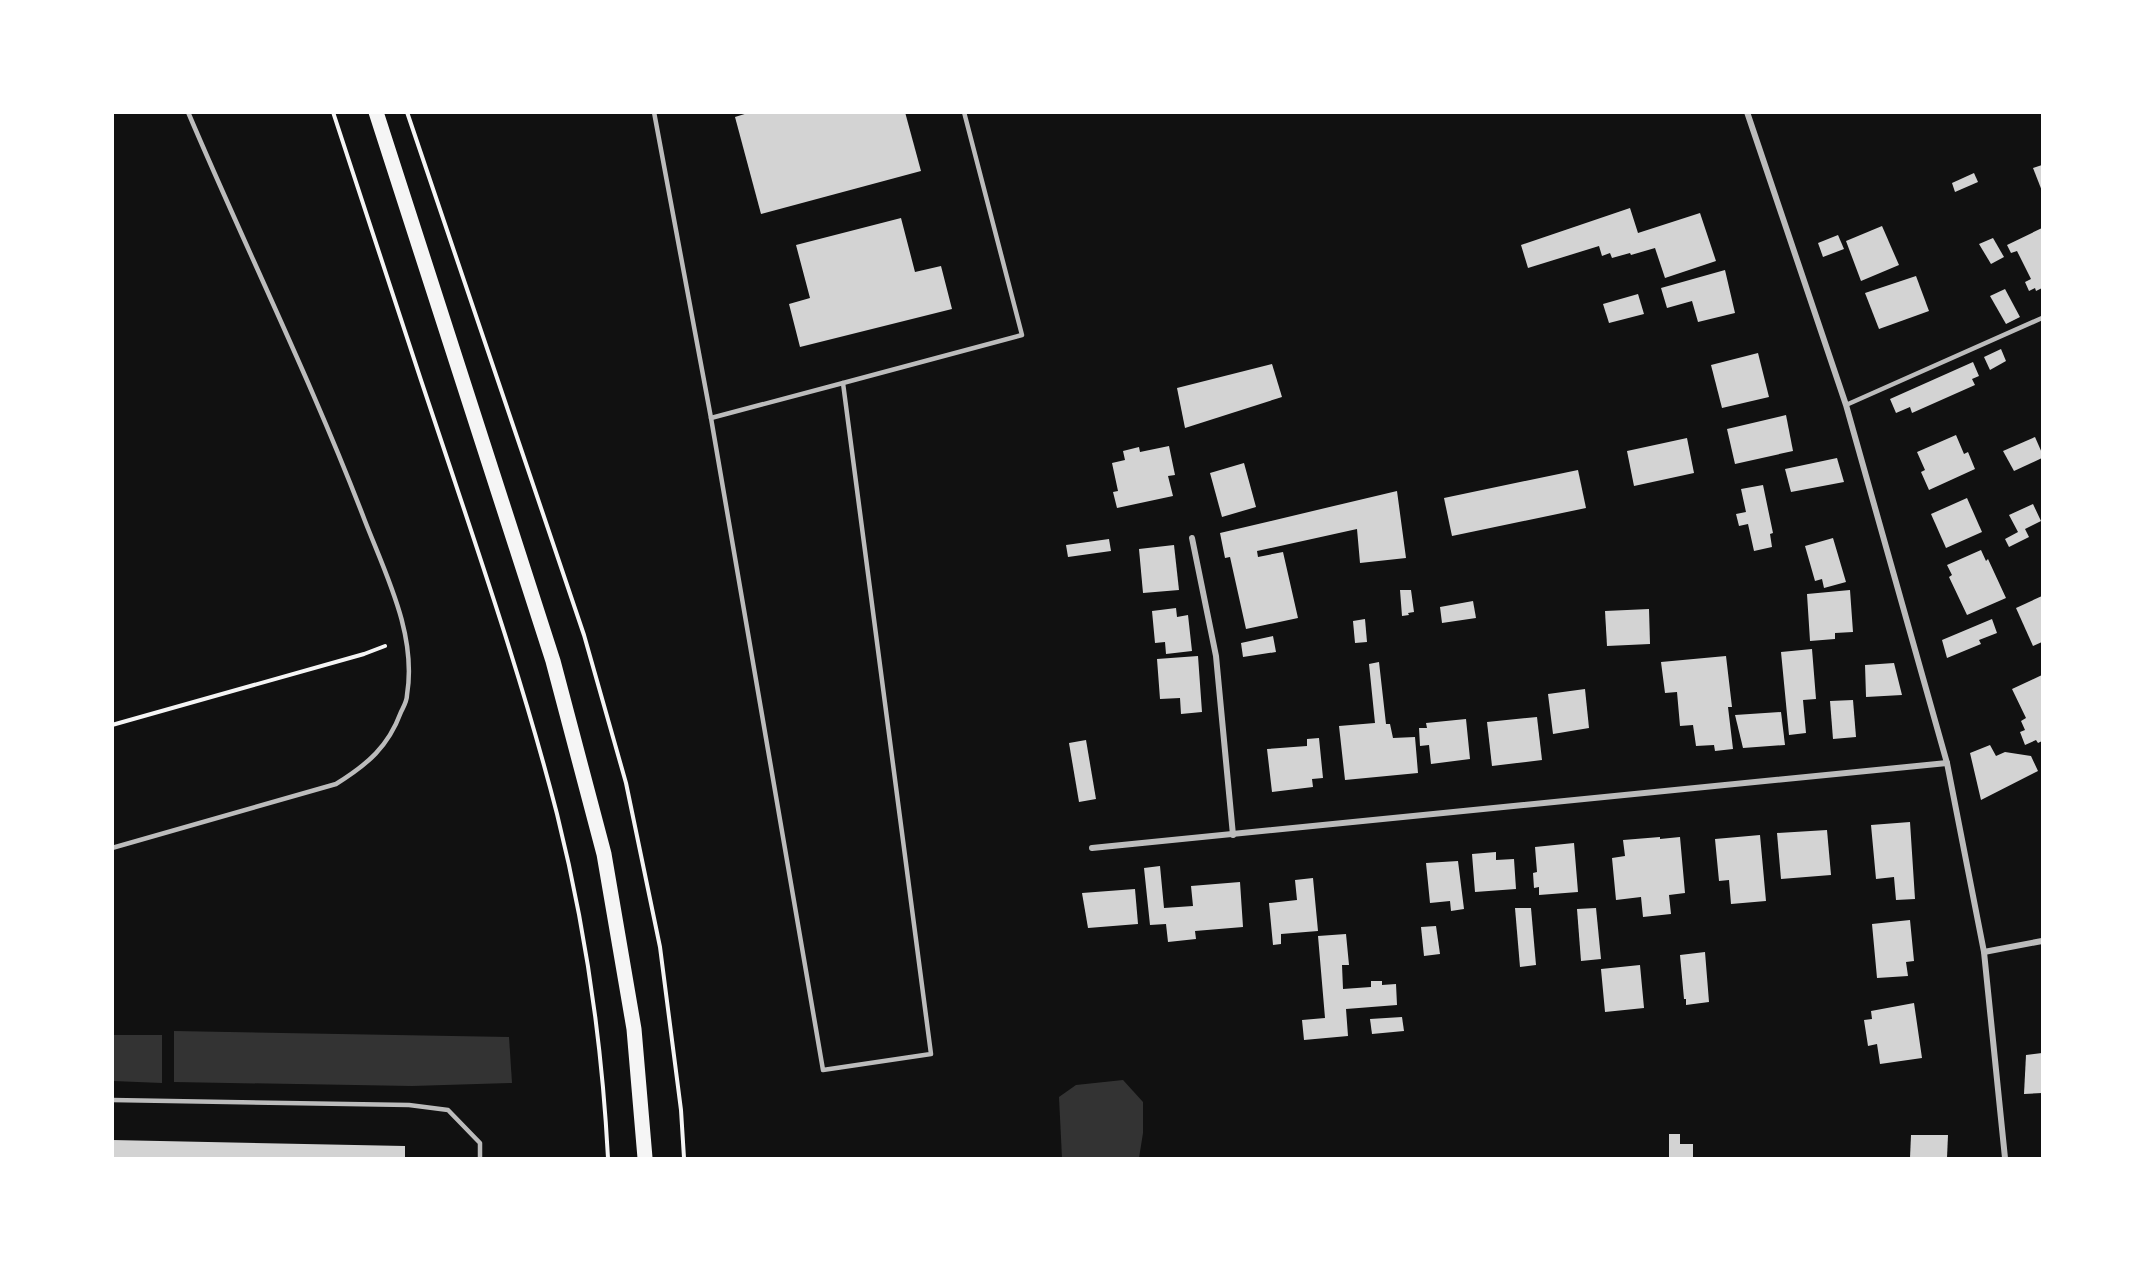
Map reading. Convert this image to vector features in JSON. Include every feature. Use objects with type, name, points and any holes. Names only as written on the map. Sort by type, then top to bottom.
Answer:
[{"type":"main road","points":[[376,112],[553,661],[604,854],[634,1029],[645,1158]]},
{"type":"street","points":[[1748,112],[1845,405],[1947,763],[1984,952],[2005,1158]]},
{"type":"street","points":[[1192,538],[1216,656],[1233,835]]},
{"type":"street","points":[[1092,848],[1947,763]]},
{"type":"street","points":[[1984,952],[2043,941]]},
{"type":"lane","points":[[112,848],[336,784],[362,768],[387,743],[398,723],[407,696],[410,656],[398,605],[343,463],[188,112]]},
{"type":"lane","points":[[654,112],[711,418],[824,1070],[931,1054],[843,383]]},
{"type":"lane","points":[[711,418],[1022,334],[964,112]]},
{"type":"lane","points":[[1845,405],[2043,318]]},
{"type":"lane","points":[[112,1100],[409,1105],[448,1110],[480,1143],[480,1158]]},
{"type":"path","points":[[333,112],[493,596],[525,699],[557,815],[574,894],[598,1043],[608,1158]]},
{"type":"path","points":[[407,112],[584,635],[626,783],[660,948],[681,1110],[684,1158]]},
{"type":"path","points":[[112,725],[364,654],[405,638]]},
{"type":"shaded area","points":[[174,1031],[509,1037],[512,1083],[412,1086],[174,1082]]},
{"type":"shaded area","points":[[113,1035],[162,1035],[162,1083],[113,1081]]},
{"type":"shaded area","points":[[1123,1080],[1143,1102],[1143,1133],[1139,1158],[1062,1158],[1059,1097],[1076,1085]]},
{"type":"building","points":[[751,112],[905,112],[921,171],[761,214],[735,117]]},
{"type":"building","points":[[2042,165],[2042,191],[2033,168]]},
{"type":"building","points":[[1974,173],[1978,182],[1955,192],[1952,183]]},
{"type":"building","points":[[1630,208],[1638,233],[1700,213],[1716,261],[1665,278],[1655,248],[1612,258],[1610,253],[1602,256],[1599,246],[1528,268],[1521,245]]},
{"type":"building","points":[[901,218],[915,272],[941,266],[952,309],[800,347],[789,304],[810,298],[796,245]]},
{"type":"building","points":[[1882,226],[1899,265],[1861,281],[1846,241]]},
{"type":"building","points":[[2042,228],[2042,288],[2029,291],[2025,282],[2031,279],[2017,251],[2011,253],[2007,245]]},
{"type":"building","points":[[1838,235],[1844,249],[1823,257],[1818,243]]},
{"type":"building","points":[[1993,238],[2004,257],[1991,264],[1979,244]]},
{"type":"building","points":[[1725,270],[1735,313],[1698,322],[1692,301],[1667,308],[1661,288]]},
{"type":"building","points":[[1916,276],[1929,311],[1879,329],[1865,293]]},
{"type":"building","points":[[2005,289],[2020,317],[2006,324],[1990,296]]},
{"type":"building","points":[[1638,294],[1644,314],[1609,323],[1603,304]]},
{"type":"building","points":[[2001,349],[2006,361],[1990,370],[1984,357]]},
{"type":"building","points":[[1758,353],[1769,397],[1722,408],[1711,365]]},
{"type":"building","points":[[1973,362],[1979,376],[1972,379],[1975,385],[1912,413],[1910,407],[1896,413],[1890,399]]},
{"type":"building","points":[[1272,364],[1282,397],[1185,428],[1177,388]]},
{"type":"building","points":[[1786,415],[1793,451],[1735,464],[1727,429]]},
{"type":"building","points":[[1956,435],[1964,454],[1968,452],[1975,469],[1929,490],[1921,472],[1925,470],[1917,452]]},
{"type":"building","points":[[2035,437],[2042,458],[2014,471],[2003,451]]},
{"type":"building","points":[[1687,438],[1694,473],[1634,486],[1627,451]]},
{"type":"building","points":[[1169,446],[1175,475],[1168,476],[1173,496],[1117,508],[1113,492],[1118,491],[1112,463],[1125,460],[1123,451],[1139,447],[1140,452]]},
{"type":"building","points":[[1837,458],[1844,482],[1791,492],[1785,469]]},
{"type":"building","points":[[1244,463],[1256,507],[1222,517],[1210,473]]},
{"type":"building","points":[[1578,470],[1586,508],[1452,536],[1444,498]]},
{"type":"building","points":[[1763,485],[1773,533],[1770,534],[1772,547],[1754,551],[1748,524],[1739,526],[1736,514],[1746,512],[1741,489]]},
{"type":"building","points":[[1397,491],[1406,558],[1360,563],[1357,529],[1257,551],[1258,557],[1283,552],[1298,618],[1246,629],[1230,557],[1225,558],[1220,533]]},
{"type":"building","points":[[1967,498],[1982,532],[1946,548],[1931,514]]},
{"type":"building","points":[[2033,504],[2041,521],[2025,529],[2029,537],[2009,547],[2005,539],[2018,532],[2009,515]]},
{"type":"building","points":[[1833,538],[1846,582],[1824,588],[1822,579],[1815,581],[1805,546]]},
{"type":"building","points":[[1109,539],[1111,551],[1068,557],[1066,545]]},
{"type":"building","points":[[1174,545],[1179,590],[1143,593],[1139,549]]},
{"type":"building","points":[[1981,550],[1986,561],[1988,559],[2006,598],[1967,615],[1949,577],[1952,575],[1947,565]]},
{"type":"building","points":[[1400,590],[1411,590],[1414,612],[1408,613],[1409,615],[1402,616]]},
{"type":"building","points":[[1850,590],[1853,632],[1835,633],[1835,639],[1810,641],[1807,594]]},
{"type":"building","points":[[2042,596],[2042,642],[2033,646],[2016,608]]},
{"type":"building","points":[[1473,601],[1476,618],[1442,623],[1440,607]]},
{"type":"building","points":[[1176,608],[1177,617],[1188,615],[1192,651],[1166,654],[1165,642],[1155,643],[1152,611]]},
{"type":"building","points":[[1649,609],[1650,644],[1607,646],[1605,611]]},
{"type":"building","points":[[1365,619],[1367,642],[1355,643],[1353,621]]},
{"type":"building","points":[[1992,619],[1997,633],[1979,640],[1981,644],[1947,658],[1942,640]]},
{"type":"building","points":[[1273,636],[1276,652],[1243,657],[1241,643]]},
{"type":"building","points":[[1812,649],[1816,699],[1803,700],[1806,733],[1789,735],[1781,652]]},
{"type":"building","points":[[1198,656],[1202,712],[1181,714],[1180,698],[1160,699],[1157,659]]},
{"type":"building","points":[[1726,656],[1732,707],[1728,707],[1733,749],[1715,751],[1714,745],[1696,746],[1693,725],[1680,726],[1677,692],[1665,693],[1661,662]]},
{"type":"building","points":[[1379,662],[1386,724],[1390,724],[1393,738],[1415,737],[1418,773],[1345,780],[1339,726],[1375,723],[1369,664]]},
{"type":"building","points":[[1894,663],[1902,695],[1866,697],[1865,665]]},
{"type":"building","points":[[2042,675],[2042,741],[2038,743],[2036,740],[2025,745],[2020,732],[2025,730],[2021,721],[2026,718],[2012,689]]},
{"type":"building","points":[[1585,689],[1589,728],[1553,734],[1548,694]]},
{"type":"building","points":[[1853,700],[1856,737],[1833,739],[1830,701]]},
{"type":"building","points":[[1781,712],[1785,745],[1743,748],[1735,715]]},
{"type":"building","points":[[1537,717],[1542,760],[1492,766],[1487,722]]},
{"type":"building","points":[[1466,719],[1470,759],[1431,764],[1429,745],[1420,746],[1419,728],[1427,728],[1426,723]]},
{"type":"building","points":[[1319,738],[1323,778],[1312,779],[1313,787],[1272,792],[1267,749],[1307,746],[1307,739]]},
{"type":"building","points":[[1086,740],[1096,799],[1079,802],[1069,743]]},
{"type":"building","points":[[1990,745],[1996,756],[2005,752],[2031,756],[2038,771],[1981,800],[1970,753]]},
{"type":"building","points":[[1910,822],[1915,899],[1896,900],[1894,877],[1876,879],[1871,825]]},
{"type":"building","points":[[1827,830],[1831,875],[1781,879],[1777,833]]},
{"type":"building","points":[[1760,835],[1766,901],[1731,904],[1729,880],[1719,881],[1715,839]]},
{"type":"building","points":[[1660,837],[1660,839],[1680,837],[1685,893],[1669,895],[1671,914],[1643,917],[1641,897],[1616,900],[1612,858],[1625,856],[1623,840]]},
{"type":"building","points":[[1574,843],[1578,892],[1539,895],[1539,887],[1534,888],[1533,873],[1537,872],[1535,847]]},
{"type":"building","points":[[1496,852],[1496,860],[1514,859],[1516,889],[1475,892],[1472,854]]},
{"type":"building","points":[[1458,861],[1464,909],[1451,911],[1450,901],[1430,903],[1426,863]]},
{"type":"building","points":[[1160,866],[1164,908],[1193,906],[1191,886],[1240,882],[1243,927],[1195,931],[1196,939],[1168,942],[1166,924],[1150,925],[1144,868]]},
{"type":"building","points":[[1313,878],[1318,931],[1281,934],[1281,944],[1273,945],[1269,903],[1297,900],[1295,880]]},
{"type":"building","points":[[1135,889],[1138,924],[1088,928],[1082,893]]},
{"type":"building","points":[[1515,908],[1531,908],[1536,965],[1520,967]]},
{"type":"building","points":[[1596,908],[1601,959],[1581,961],[1577,909]]},
{"type":"building","points":[[1910,920],[1914,961],[1906,962],[1908,976],[1877,978],[1872,924]]},
{"type":"building","points":[[1436,926],[1440,954],[1424,956],[1421,927]]},
{"type":"building","points":[[1346,934],[1349,965],[1342,965],[1343,989],[1371,987],[1371,981],[1382,981],[1382,985],[1396,984],[1397,1005],[1346,1009],[1348,1036],[1304,1040],[1302,1020],[1325,1018],[1318,936]]},
{"type":"building","points":[[1705,952],[1709,1002],[1686,1005],[1680,955]]},
{"type":"building","points":[[1640,965],[1644,1008],[1605,1012],[1601,969]]},
{"type":"building","points":[[1914,1003],[1922,1058],[1880,1064],[1877,1044],[1868,1046],[1864,1020],[1872,1019],[1871,1011]]},
{"type":"building","points":[[1402,1017],[1404,1031],[1372,1034],[1370,1019]]},
{"type":"building","points":[[2042,1053],[2042,1093],[2024,1094],[2026,1055]]},
{"type":"building","points":[[1669,1134],[1680,1134],[1680,1144],[1693,1144],[1693,1158],[1669,1158]]},
{"type":"building","points":[[1911,1135],[1948,1135],[1947,1158],[1910,1158]]},
{"type":"building","points":[[112,1140],[405,1146],[405,1158],[112,1158]]}]
